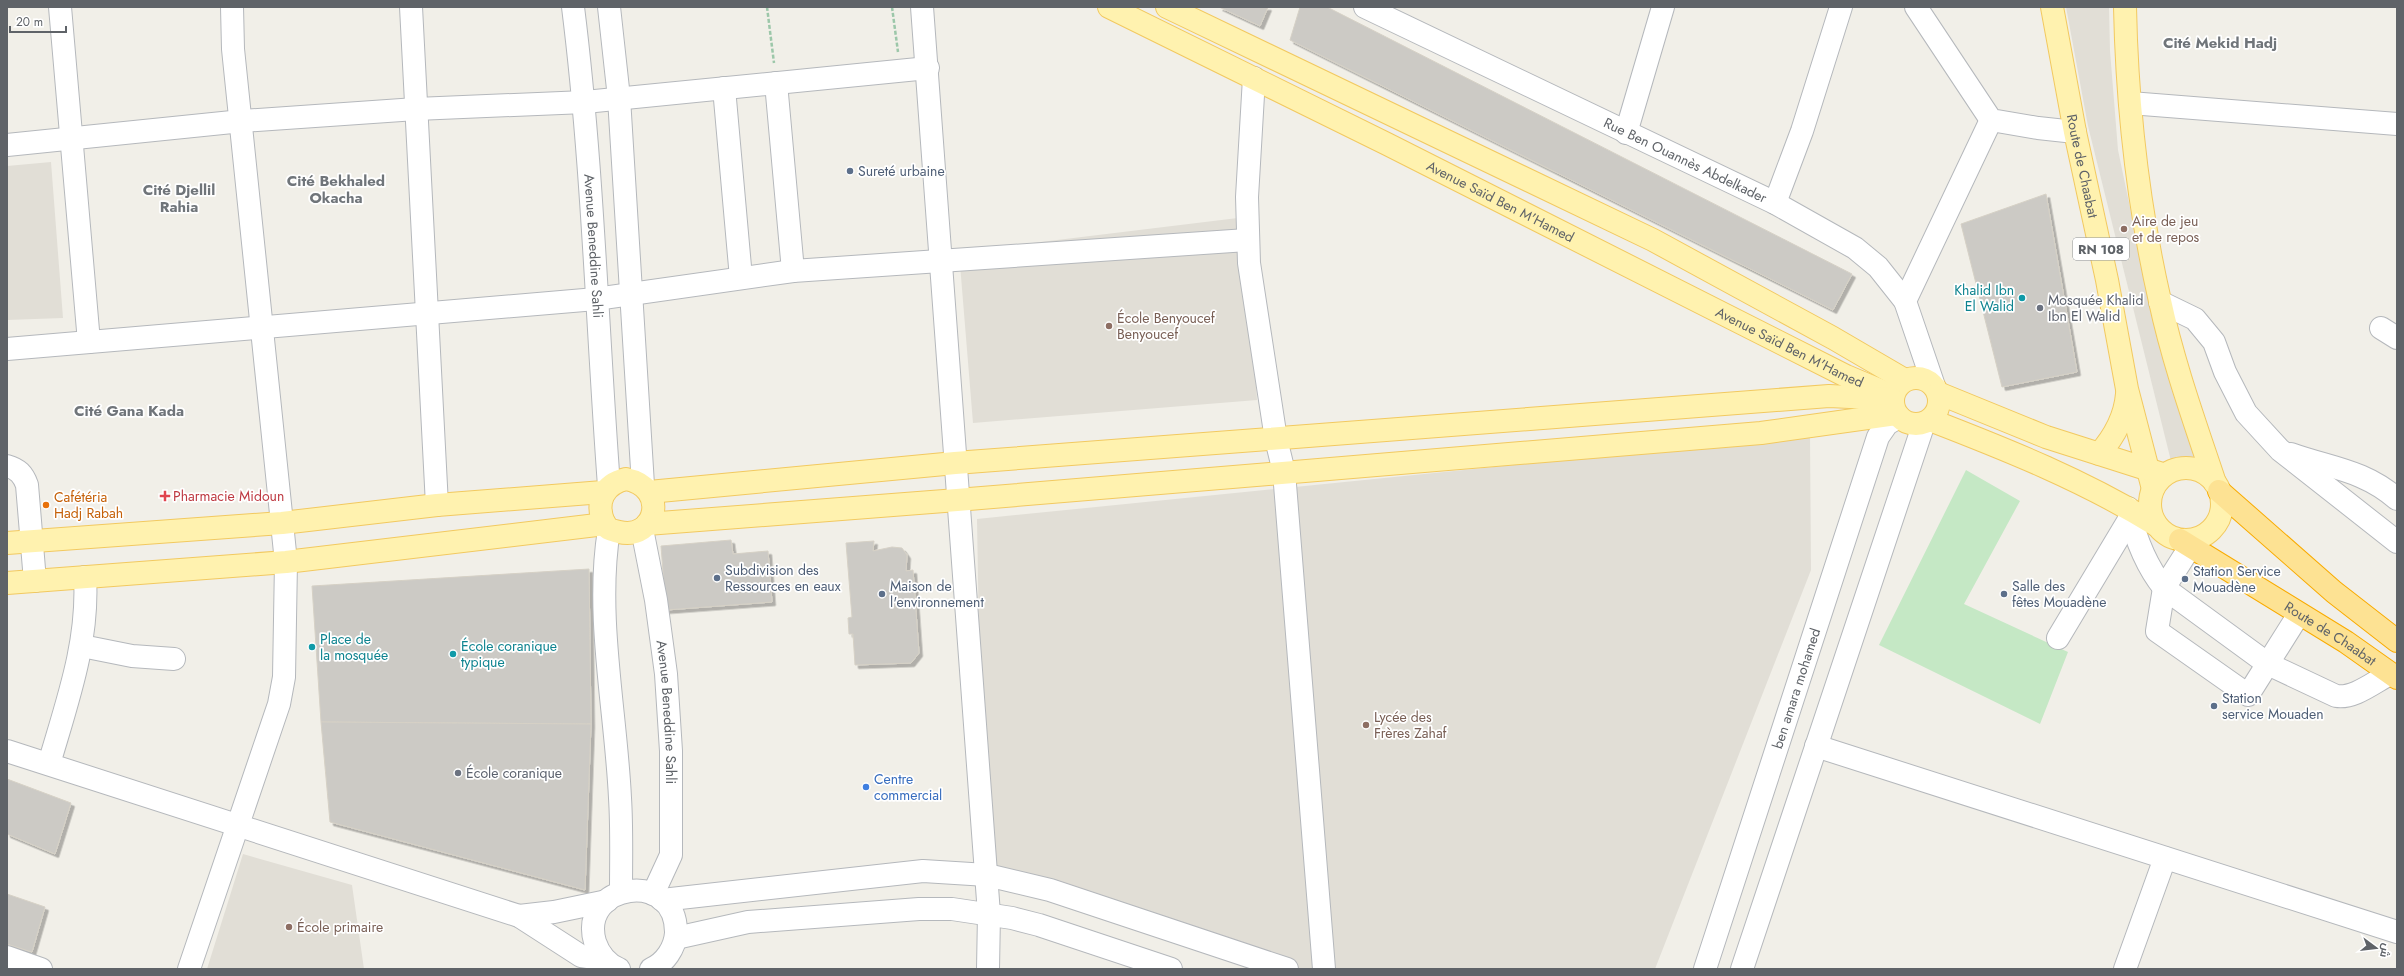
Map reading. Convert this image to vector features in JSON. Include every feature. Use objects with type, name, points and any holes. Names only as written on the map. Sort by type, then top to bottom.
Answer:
[{"type":"highway","name":"RN 108","points":[[2217,487],[2334,592],[2397,641]]},
{"type":"highway","name":"Route de Chaabat","points":[[2185,543],[2346,642],[2394,676]]},
{"type":"main road","name":"Avenue Saïd Ben M'Hamed","points":[[1109,7],[1254,78],[1897,401]]},
{"type":"main road","name":"Avenue Saïd Ben M'Hamed","points":[[1167,7],[1653,240],[1833,338],[1897,401]]},
{"type":"main road","name":"Route de Chaabat","points":[[2052,7],[2075,132],[2107,280],[2127,389],[2155,478]]},
{"type":"main road","name":"RN 108","points":[[2125,7],[2130,103],[2142,206],[2160,302],[2197,430],[2217,487]]},
{"type":"main road","points":[[7,583],[286,562],[607,527],[625,534],[645,526],[1624,443],[1760,433],[1897,401],[1920,378],[1936,389],[2024,428],[2099,454],[2155,478],[2173,470],[2191,468],[2200,471],[2217,487],[2221,510],[2214,527],[2198,538],[2185,543],[2171,537],[2156,525],[2129,513],[2042,464],[1926,422],[1910,424],[1897,401]]},
{"type":"main road","points":[[1926,422],[1938,408],[1936,389]]},
{"type":"main road","points":[[2099,454],[2116,431],[2126,403],[2127,389]]},
{"type":"main road","points":[[7,543],[282,523],[437,505],[606,489],[626,479],[646,488],[1829,396],[1897,401]]},
{"type":"main road","points":[[1623,412],[1624,443]]},
{"type":"main road","points":[[2155,478],[2150,508],[2156,525]]},
{"type":"main road","points":[[645,526],[654,508],[646,488]]},
{"type":"main road","points":[[606,489],[600,510],[607,527]]},
{"type":"street","points":[[60,7],[89,342]]},
{"type":"street","points":[[189,969],[282,690],[286,562],[242,122],[233,49],[232,7]]},
{"type":"street","points":[[411,7],[437,505]]},
{"type":"street","name":"Avenue Beneddine Sahli","points":[[573,7],[585,102],[606,489]]},
{"type":"street","points":[[609,7],[619,98],[646,488]]},
{"type":"street","points":[[922,7],[928,68],[957,500],[989,914],[988,969]]},
{"type":"street","name":"Rue Ben Ouannès Abdelkader","points":[[1365,7],[1775,203],[1855,248],[1878,267],[1904,301],[1936,389]]},
{"type":"street","points":[[1626,133],[1663,7]]},
{"type":"street","points":[[1775,203],[1802,131],[1840,7]]},
{"type":"street","points":[[1916,7],[1991,120],[2038,128],[2075,132]]},
{"type":"street","points":[[7,145],[242,122],[416,109],[585,102],[901,72],[928,68]]},
{"type":"street","points":[[1254,78],[1247,240],[1276,439],[1284,472],[1324,969]]},
{"type":"street","points":[[776,84],[793,271]]},
{"type":"street","points":[[724,88],[740,278]]},
{"type":"street","points":[[2130,103],[2397,124]]},
{"type":"street","points":[[1904,301],[1991,120]]},
{"type":"street","points":[[7,349],[596,299],[632,292],[793,271],[942,263],[1247,240]]},
{"type":"street","points":[[2160,302],[2195,318],[2214,342],[2225,372],[2246,412],[2280,450],[2397,542]]},
{"type":"street","name":"ben amara mohamed","points":[[1705,969],[1878,437],[1887,424],[1897,401]]},
{"type":"street","points":[[1742,969],[1926,422]]},
{"type":"street","points":[[2280,450],[2361,475],[2386,490],[2397,499]]},
{"type":"street","points":[[7,466],[17,470],[23,475],[27,485],[35,581]]},
{"type":"street","points":[[2129,513],[2153,575],[2164,588],[2268,664],[2336,696],[2342,697],[2351,695],[2394,676]]},
{"type":"street","points":[[2058,638],[2129,513]]},
{"type":"street","name":"Avenue Beneddine Sahli","points":[[645,526],[666,674],[671,752],[671,855],[658,897]]},
{"type":"street","points":[[607,527],[605,570],[606,614],[620,799],[614,896],[600,908],[594,927],[594,937],[608,964]]},
{"type":"street","points":[[2185,543],[2164,588],[2157,631],[2248,695],[2299,614]]},
{"type":"street","points":[[49,764],[82,646],[87,602],[85,577]]},
{"type":"street","points":[[82,646],[132,656],[174,659]]},
{"type":"street","points":[[1816,746],[2397,932]]},
{"type":"street","points":[[7,751],[238,824],[520,916],[582,956],[595,958],[608,964]]},
{"type":"street","points":[[2125,969],[2164,858]]},
{"type":"street","points":[[520,916],[554,912],[637,890],[658,897],[923,871],[986,875],[1050,890],[1287,969]]},
{"type":"street","points":[[654,968],[668,955],[676,938],[674,917],[658,897]]},
{"type":"street","points":[[676,938],[748,922],[919,909],[952,909],[989,914],[1039,925],[1171,969]]},
{"type":"street","points":[[14,962],[41,969]]},
{"type":"path","points":[[767,7],[776,84]]},
{"type":"path","points":[[892,7],[901,72]]},
{"type":"shaded area","name":"Aire de jeu et de repos","points":[[2066,7],[2109,7],[2110,51],[2118,150],[2152,313],[2196,463],[2171,461],[2088,126]]},
{"type":"shaded area","points":[[51,162],[63,318],[7,320],[7,166]]},
{"type":"shaded area","name":"École Benyoucef Benyoucef","points":[[1246,217],[1257,400],[973,423],[959,252]]},
{"type":"shaded area","name":"Lycée des Frères Zahaf","points":[[1810,435],[1811,570],[1655,969],[1277,969],[983,879],[977,519]]},
{"type":"shaded area","name":"École primaire","points":[[243,854],[352,885],[364,969],[207,969]]},
{"type":"green space","points":[[1966,470],[2020,501],[1964,604],[2068,652],[2040,724],[1879,645]]},
{"type":"building","points":[[1219,7],[1268,7],[1260,26]]},
{"type":"building","points":[[1300,7],[1327,7],[1852,274],[1833,310],[1290,40]]},
{"type":"building","name":"Khalid Ibn El Walid","points":[[2046,194],[2077,372],[2002,387],[1961,224]]},
{"type":"building","name":"Subdivision des Ressources en eaux","points":[[731,540],[733,554],[768,551],[772,602],[666,610],[661,546]]},
{"type":"building","name":"Maison de l'environnement","points":[[874,541],[873,551],[892,547],[902,548],[907,555],[906,571],[913,570],[919,653],[911,663],[855,665],[853,634],[849,634],[848,618],[852,617],[846,543]]},
{"type":"building","name":"École coranique typique","points":[[589,569],[591,724],[321,722],[312,586]]},
{"type":"building","name":"École coranique","points":[[321,722],[591,724],[585,890],[330,822]]},
{"type":"building","points":[[7,779],[71,803],[55,854],[7,834]]},
{"type":"building","points":[[7,894],[45,907],[32,952],[7,944]]},
{"type":"place","name":"Sureté urbaine","points":[[850,171]]},
{"type":"place","name":"Aire de jeu et de repos","points":[[2124,229]]},
{"type":"place","name":"Khalid Ibn El Walid","points":[[2022,298]]},
{"type":"place","name":"Mosquée Khalid Ibn El Walid","points":[[2040,308]]},
{"type":"place","name":"École Benyoucef Benyoucef","points":[[1109,326]]},
{"type":"place","name":"Pharmacie Midoun","points":[[165,496]]},
{"type":"place","name":"Cafétéria Hadj Rabah","points":[[46,505]]},
{"type":"place","name":"Subdivision des Ressources en eaux","points":[[717,578]]},
{"type":"place","name":"Station Service Mouadène","points":[[2185,579]]},
{"type":"place","name":"Maison de l'environnement","points":[[882,594]]},
{"type":"place","name":"Salle des fêtes Mouadène","points":[[2004,594]]},
{"type":"place","name":"Place de la mosquée","points":[[312,647]]},
{"type":"place","name":"École coranique typique","points":[[453,654]]},
{"type":"place","name":"Station service Mouaden","points":[[2214,706]]},
{"type":"place","name":"Lycée des Frères Zahaf","points":[[1366,725]]},
{"type":"place","name":"École coranique","points":[[458,773]]},
{"type":"place","name":"Centre commercial","points":[[866,787]]},
{"type":"place","name":"École primaire","points":[[289,927]]},
{"type":"district","name":"Cité Mekid Hadj","points":[[2220,43]]},
{"type":"district","name":"Cité Bekhaled Okacha","points":[[336,190]]},
{"type":"district","name":"Cité Djellil Rahia","points":[[179,198]]},
{"type":"district","name":"Cité Gana Kada","points":[[129,411]]}]
